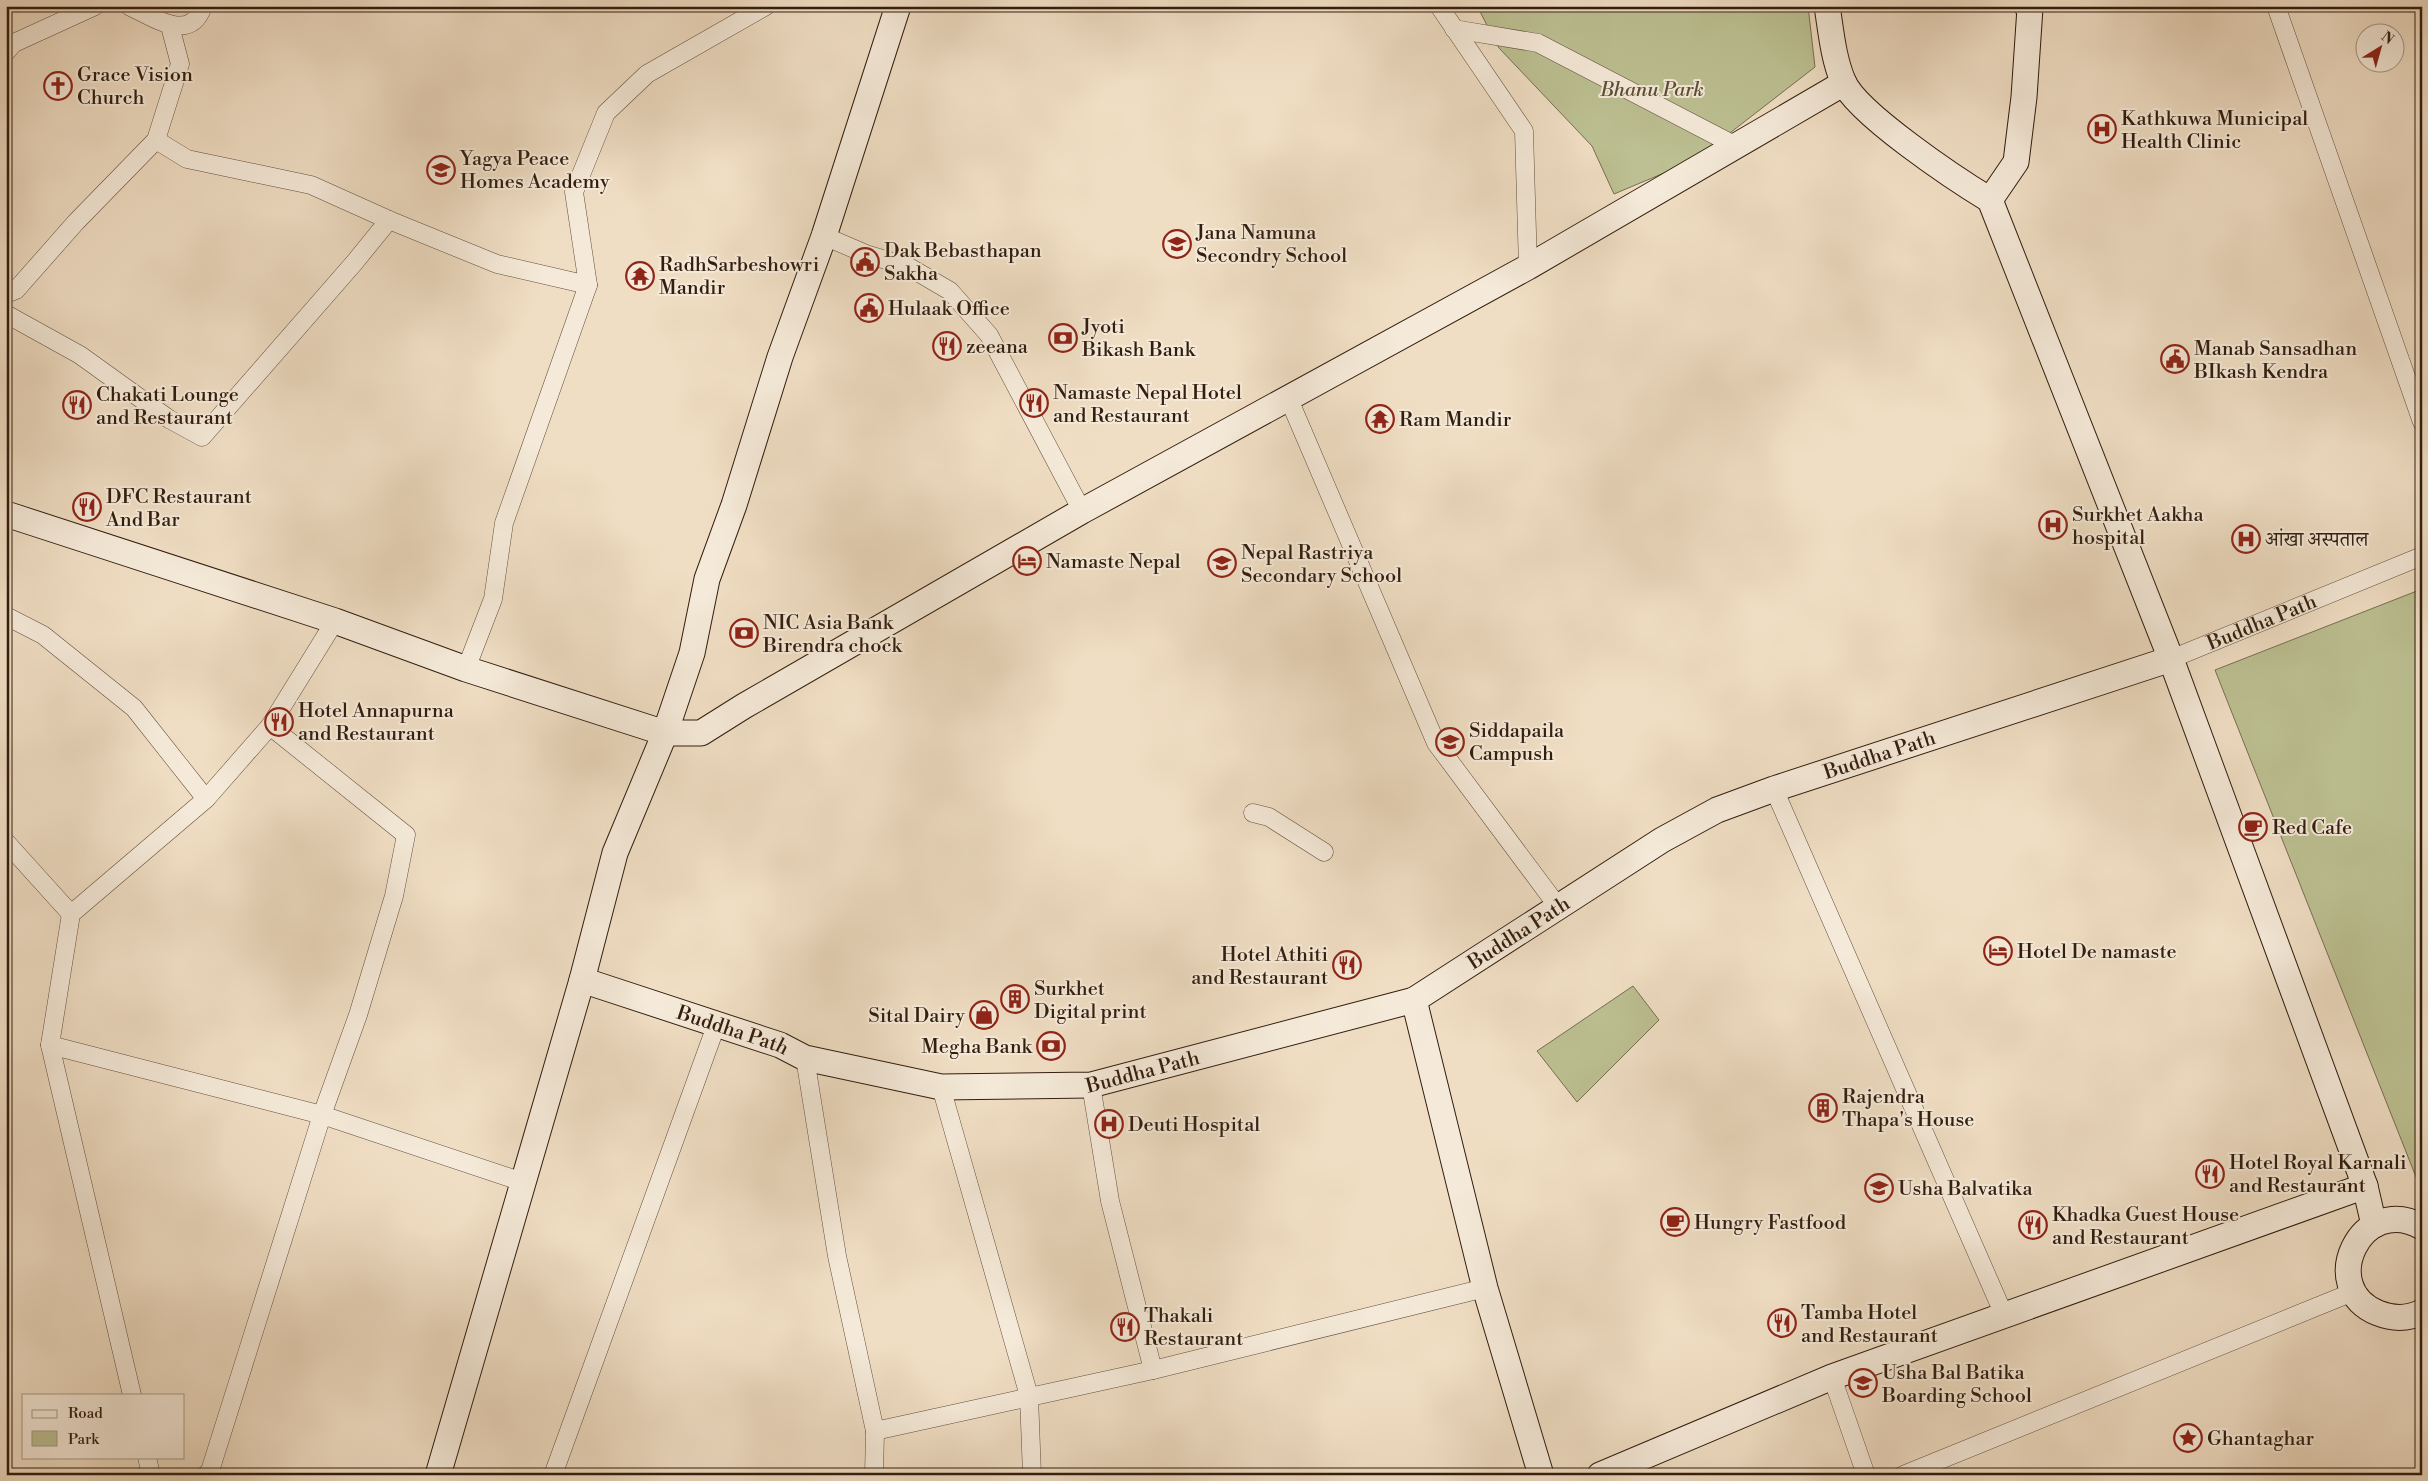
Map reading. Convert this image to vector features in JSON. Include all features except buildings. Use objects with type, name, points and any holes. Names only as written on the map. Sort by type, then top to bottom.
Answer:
[{"type":"street","points":[[6,52],[14,43],[95,6]]},
{"type":"street","points":[[129,6],[170,26],[184,27],[200,16],[204,6]]},
{"type":"street","points":[[466,669],[493,600],[504,523],[588,285],[574,192],[606,113],[647,74],[766,6]]},
{"type":"street","points":[[1439,6],[1524,132],[1528,267]]},
{"type":"street","points":[[1826,6],[1835,58],[1844,82],[1862,106],[1953,177],[1990,200],[2170,659],[2365,1186],[2374,1225]]},
{"type":"street","points":[[2276,6],[2422,422]]},
{"type":"street","points":[[1990,200],[2016,162],[2024,97],[2031,7]]},
{"type":"street","points":[[438,1475],[582,980],[615,853],[665,733],[692,654],[707,579],[734,505],[780,358],[824,236],[892,8]]},
{"type":"street","points":[[6,294],[16,290],[76,222],[156,140],[180,64],[170,26]]},
{"type":"street","points":[[1454,29],[1538,43],[1736,146]]},
{"type":"street","points":[[6,514],[335,622],[466,669],[665,733],[701,734],[744,706],[1082,511],[1528,267],[1844,82]]},
{"type":"street","points":[[156,140],[187,159],[312,185],[389,220],[497,264],[588,285]]},
{"type":"street","points":[[6,314],[80,355],[169,419],[202,436],[348,270],[389,220]]},
{"type":"street","points":[[824,236],[866,254],[909,267],[950,292],[989,335],[1082,511]]},
{"type":"street","points":[[1288,397],[1436,743],[1559,908]]},
{"type":"street","name":"Buddha Path","points":[[582,980],[780,1045],[805,1058],[941,1087],[1091,1085],[1414,1000],[1662,840],[1717,810],[1774,788],[2170,659],[2422,556]]},
{"type":"street","points":[[6,616],[43,635],[134,708],[206,799]]},
{"type":"street","points":[[132,1394],[50,1046],[71,914],[206,799],[270,726],[335,622]]},
{"type":"street","points":[[206,1475],[213,1461],[322,1115],[358,1015],[394,896],[406,835],[270,726]]},
{"type":"street","points":[[1774,788],[2004,1315]]},
{"type":"street","points":[[1253,813],[1269,817],[1324,852]]},
{"type":"street","points":[[6,842],[71,914]]},
{"type":"street","points":[[1414,1000],[1485,1288],[1541,1475]]},
{"type":"street","points":[[553,1475],[717,1023]]},
{"type":"street","points":[[50,1046],[322,1115],[523,1182]]},
{"type":"street","points":[[805,1058],[837,1256],[875,1431],[874,1475]]},
{"type":"street","points":[[1091,1085],[1110,1201],[1153,1370]]},
{"type":"street","points":[[941,1087],[1029,1396],[1032,1475]]},
{"type":"street","points":[[1600,1475],[1832,1377],[2365,1186]]},
{"type":"street","points":[[2419,1321],[2390,1318],[2368,1310],[2353,1292],[2347,1267],[2355,1242],[2374,1225],[2393,1219],[2413,1222],[2422,1227]]},
{"type":"street","points":[[875,1431],[1153,1370],[1485,1288]]},
{"type":"street","points":[[1903,1475],[2353,1292]]},
{"type":"street","points":[[1832,1377],[1866,1475]]},
{"type":"street","points":[[147,1458],[151,1475]]},
{"type":"green space","name":"Bhanu Park","points":[[1477,6],[1808,6],[1815,67],[1695,160],[1614,194],[1592,146],[1499,48]]},
{"type":"green space","points":[[2422,589],[2422,1187],[2420,1187],[2215,670]]},
{"type":"green space","points":[[1633,986],[1659,1020],[1577,1102],[1537,1051]]},
{"type":"place","name":"Grace Vision Church","points":[[58,86]]},
{"type":"place","name":"Kathkuwa Municipal Health Clinic","points":[[2102,129]]},
{"type":"place","name":"Yagya Peace Homes Academy","points":[[441,170]]},
{"type":"place","name":"Jana Namuna Secondry School","points":[[1177,244]]},
{"type":"place","name":"Dak Bebasthapan Sakha","points":[[865,262]]},
{"type":"place","name":"RadhSarbeshowri Mandir","points":[[640,276]]},
{"type":"place","name":"Hulaak Office","points":[[869,308]]},
{"type":"place","name":"Jyoti Bikash Bank","points":[[1063,338]]},
{"type":"place","name":"zeeana","points":[[947,346]]},
{"type":"place","name":"Manab Sansadhan BIkash Kendra","points":[[2175,359]]},
{"type":"place","name":"Namaste Nepal Hotel and Restaurant","points":[[1034,403]]},
{"type":"place","name":"Chakati Lounge and Restaurant","points":[[77,405]]},
{"type":"place","name":"Ram Mandir","points":[[1380,419]]},
{"type":"place","name":"DFC Restaurant And Bar","points":[[87,507]]},
{"type":"place","name":"Surkhet Aakha hospital","points":[[2053,525]]},
{"type":"place","name":"आंखा अस्पताल","points":[[2246,539]]},
{"type":"place","name":"Namaste Nepal","points":[[1027,561]]},
{"type":"place","name":"Nepal Rastriya Secondary School","points":[[1222,563]]},
{"type":"place","name":"NIC Asia Bank Birendra chock","points":[[744,633]]},
{"type":"place","name":"Hotel Annapurna and Restaurant","points":[[279,722]]},
{"type":"place","name":"Siddapaila Campush","points":[[1450,742]]},
{"type":"place","name":"Red Cafe","points":[[2253,827]]},
{"type":"place","name":"Hotel De namaste","points":[[1998,951]]},
{"type":"place","name":"Hotel Athiti and Restaurant","points":[[1347,965]]},
{"type":"place","name":"Surkhet Digital print","points":[[1015,999]]},
{"type":"place","name":"Sital Dairy","points":[[984,1015]]},
{"type":"place","name":"Megha Bank","points":[[1051,1046]]},
{"type":"place","name":"Rajendra Thapa's House","points":[[1823,1108]]},
{"type":"place","name":"Deuti Hospital","points":[[1109,1124]]},
{"type":"place","name":"Hotel Royal Karnali and Restaurant","points":[[2210,1174]]},
{"type":"place","name":"Usha Balvatika","points":[[1879,1188]]},
{"type":"place","name":"Hungry Fastfood","points":[[1675,1222]]},
{"type":"place","name":"Khadka Guest House and Restaurant","points":[[2033,1225]]},
{"type":"place","name":"Tamba Hotel and Restaurant","points":[[1782,1323]]},
{"type":"place","name":"Thakali Restaurant","points":[[1125,1327]]},
{"type":"place","name":"Usha Bal Batika Boarding School","points":[[1863,1383]]},
{"type":"place","name":"Ghantaghar","points":[[2188,1438]]}]
